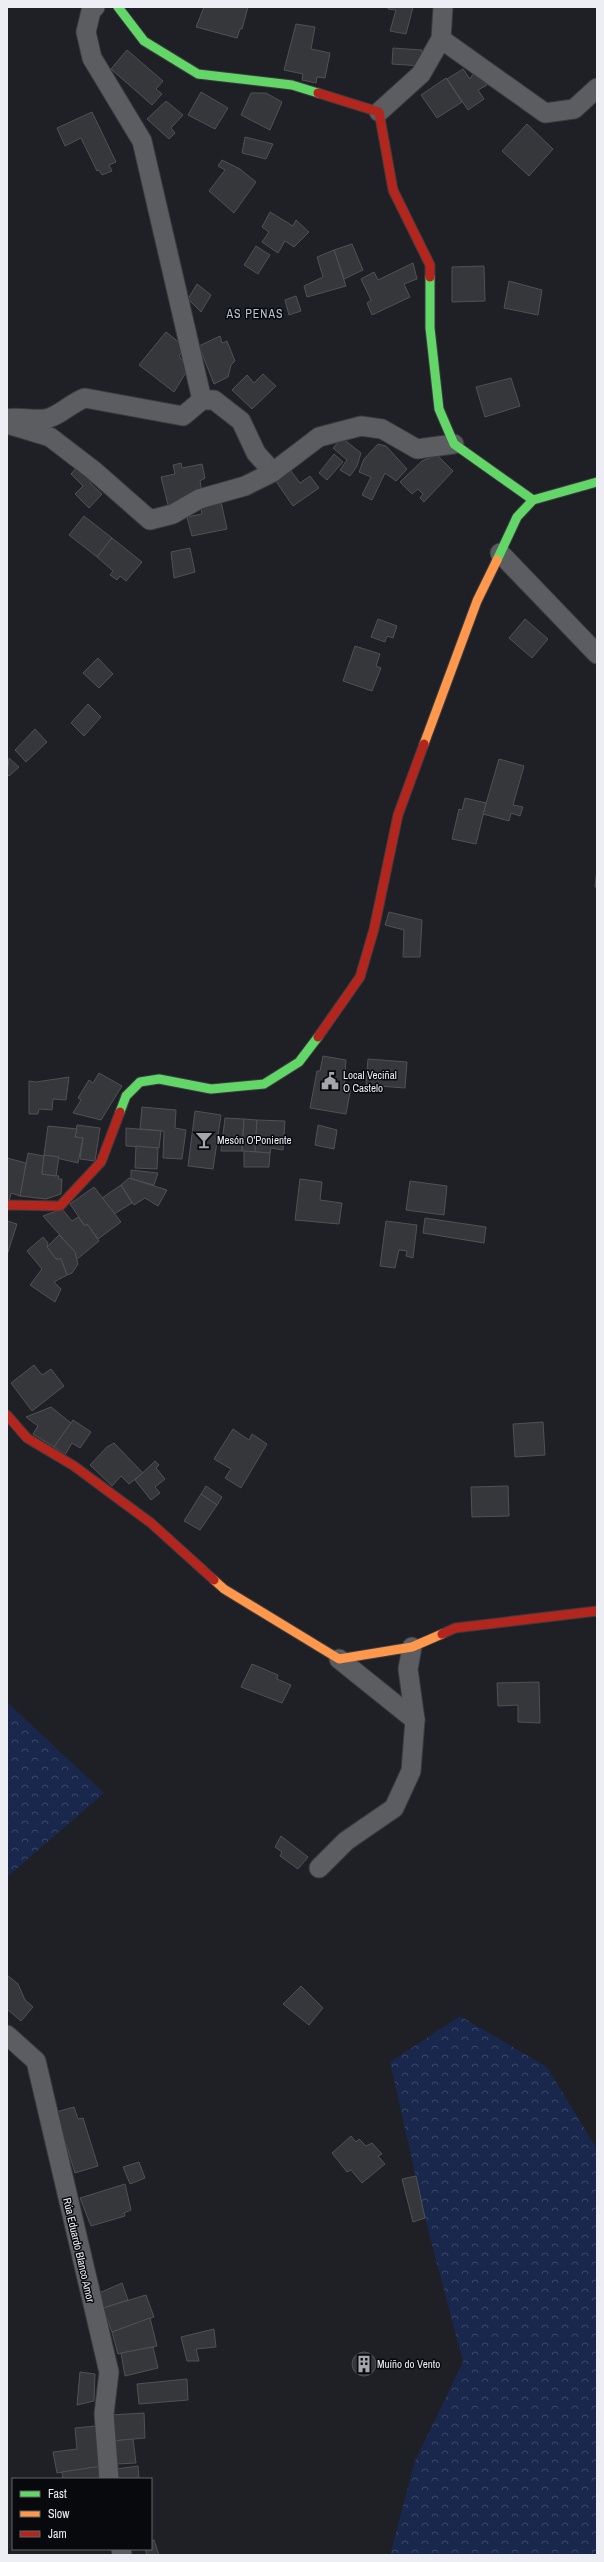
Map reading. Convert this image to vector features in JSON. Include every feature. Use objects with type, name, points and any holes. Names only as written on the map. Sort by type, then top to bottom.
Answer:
[{"type":"street","points":[[96,7],[91,11],[86,32],[92,58],[142,141],[202,400]]},
{"type":"street","points":[[118,7],[144,41],[198,74],[292,85],[379,112]]},
{"type":"street","points":[[379,112],[421,74],[441,39],[443,7]]},
{"type":"street","points":[[441,39],[545,113],[574,109],[597,88]]},
{"type":"street","points":[[379,112],[393,190],[430,265],[430,328],[439,409],[454,444],[533,500]]},
{"type":"street","points":[[7,419],[47,419],[59,414],[72,403],[85,398],[183,416],[202,400],[214,400],[241,421],[256,453],[273,472]]},
{"type":"street","points":[[7,424],[50,437],[93,470],[150,520],[173,514],[199,499],[245,486],[273,472],[319,437],[362,426],[382,429],[418,449],[454,444]]},
{"type":"street","points":[[7,1205],[60,1206],[101,1162],[126,1096],[140,1082],[159,1079],[211,1090],[264,1084],[299,1062],[332,1020],[360,978],[374,930],[398,815],[477,601],[517,518],[533,500],[597,482]]},
{"type":"street","points":[[500,553],[597,654]]},
{"type":"street","points":[[7,1415],[27,1438],[74,1466],[151,1523],[224,1589],[339,1659],[415,1720]]},
{"type":"street","points":[[339,1659],[412,1647],[455,1628],[597,1611]]},
{"type":"street","points":[[319,1868],[346,1841],[394,1808],[411,1771],[415,1720],[408,1669],[412,1647]]},
{"type":"street","name":"Rúa Eduardo Blanco Amor","points":[[7,2035],[36,2061],[76,2240],[109,2372],[104,2414],[109,2478]]},
{"type":"green space","points":[[7,1702],[104,1793],[7,1877]]},
{"type":"green space","points":[[460,2016],[547,2067],[597,2149],[597,2555],[390,2555],[415,2461],[463,2362],[425,2218],[390,2062]]},
{"type":"building","points":[[204,7],[248,7],[242,29],[240,29],[237,38],[196,27]]},
{"type":"building","points":[[389,7],[413,7],[406,34],[390,31],[396,10],[388,9]]},
{"type":"building","points":[[296,24],[315,27],[311,49],[330,53],[325,78],[317,77],[316,83],[302,80],[303,74],[284,70]]},
{"type":"building","points":[[393,48],[422,50],[421,66],[392,64]]},
{"type":"building","points":[[127,50],[163,81],[156,89],[162,94],[152,105],[111,69]]},
{"type":"building","points":[[463,69],[470,79],[475,71],[487,85],[478,90],[484,99],[468,110],[447,79]]},
{"type":"building","points":[[446,78],[462,102],[437,118],[421,95]]},
{"type":"building","points":[[201,92],[228,108],[215,129],[188,115]]},
{"type":"building","points":[[251,93],[266,93],[282,102],[270,130],[241,115]]},
{"type":"building","points":[[166,101],[183,115],[171,128],[175,133],[169,139],[147,119]]},
{"type":"building","points":[[92,112],[116,162],[109,165],[112,171],[102,175],[99,170],[97,171],[81,138],[65,146],[57,128]]},
{"type":"building","points":[[527,124],[553,149],[529,176],[502,151]]},
{"type":"building","points":[[245,137],[273,144],[266,159],[242,153]]},
{"type":"building","points":[[222,160],[240,169],[256,182],[234,213],[209,191],[225,170],[218,166]]},
{"type":"building","points":[[270,212],[293,226],[296,220],[309,232],[294,247],[285,241],[278,253],[262,242],[269,232],[262,227]]},
{"type":"building","points":[[352,244],[363,270],[344,279],[334,250]]},
{"type":"building","points":[[256,246],[270,255],[258,274],[244,265]]},
{"type":"building","points":[[334,250],[346,286],[307,297],[304,286],[323,277],[317,257]]},
{"type":"building","points":[[413,263],[417,279],[404,284],[410,297],[372,315],[367,303],[371,300],[361,279],[374,272],[378,280]]},
{"type":"building","points":[[484,266],[485,301],[452,302],[452,267]]},
{"type":"building","points":[[509,281],[542,290],[538,315],[504,308]]},
{"type":"building","points":[[197,284],[211,295],[201,312],[188,299]]},
{"type":"building","points":[[296,296],[301,311],[289,315],[285,300]]},
{"type":"building","points":[[166,332],[185,347],[179,356],[188,369],[174,392],[139,365]]},
{"type":"building","points":[[220,336],[222,343],[227,341],[235,361],[231,365],[228,377],[214,384],[199,346]]},
{"type":"building","points":[[263,374],[276,386],[252,409],[232,390],[247,375],[254,383]]},
{"type":"building","points":[[511,378],[520,406],[485,417],[476,387]]},
{"type":"building","points":[[342,438],[361,453],[357,466],[350,476],[340,470],[347,460],[333,448]]},
{"type":"building","points":[[378,444],[386,446],[407,469],[396,481],[385,473],[372,500],[362,495],[371,477],[359,472],[364,459]]},
{"type":"building","points":[[334,454],[343,462],[327,480],[319,473]]},
{"type":"building","points":[[437,455],[453,471],[424,502],[420,498],[423,494],[418,489],[412,494],[400,482],[422,461]]},
{"type":"building","points":[[181,463],[182,468],[202,464],[205,478],[200,481],[202,492],[189,500],[168,505],[161,477],[175,474],[173,465]]},
{"type":"building","points":[[78,466],[93,480],[90,483],[102,494],[89,508],[75,494],[83,486],[71,474]]},
{"type":"building","points":[[288,467],[300,483],[310,476],[319,488],[293,506],[273,477]]},
{"type":"building","points":[[220,497],[227,529],[192,536],[187,517],[202,514],[200,502]]},
{"type":"building","points":[[84,516],[112,538],[97,557],[69,535]]},
{"type":"building","points":[[112,538],[142,562],[126,581],[120,576],[117,580],[110,575],[113,571],[97,557]]},
{"type":"building","points":[[190,548],[195,572],[174,578],[171,552]]},
{"type":"building","points":[[378,619],[397,626],[393,638],[387,636],[385,642],[371,637]]},
{"type":"building","points":[[525,619],[548,639],[532,658],[509,638]]},
{"type":"building","points":[[355,646],[380,654],[376,666],[381,668],[372,691],[343,681]]},
{"type":"building","points":[[98,658],[113,674],[99,688],[83,673]]},
{"type":"building","points":[[88,704],[101,717],[84,736],[71,723]]},
{"type":"building","points":[[35,729],[47,742],[26,762],[15,750]]},
{"type":"building","points":[[9,758],[19,767],[9,776],[7,774]]},
{"type":"building","points":[[499,759],[524,766],[513,805],[523,807],[520,816],[511,813],[509,821],[483,814]]},
{"type":"building","points":[[465,798],[486,803],[476,844],[452,839],[459,809],[462,810]]},
{"type":"building","points":[[597,869],[597,887],[595,887]]},
{"type":"building","points":[[389,912],[422,920],[420,957],[403,957],[404,930],[385,925]]},
{"type":"building","name":"Local Veciñal O Castelo","points":[[323,1056],[346,1060],[344,1086],[351,1087],[346,1114],[310,1108],[317,1071],[320,1071]]},
{"type":"building","points":[[368,1059],[407,1062],[405,1088],[366,1085]]},
{"type":"building","points":[[99,1073],[122,1086],[101,1120],[73,1113],[81,1100],[78,1098],[89,1080],[93,1083]]},
{"type":"building","points":[[69,1077],[66,1100],[53,1099],[52,1110],[39,1109],[38,1114],[29,1114],[29,1081],[36,1082]]},
{"type":"building","points":[[142,1107],[176,1110],[175,1128],[186,1130],[182,1159],[163,1158],[164,1131],[140,1129]]},
{"type":"building","name":"Mesón O'Poniente","points":[[195,1111],[221,1115],[213,1169],[188,1166]]},
{"type":"building","points":[[225,1118],[244,1119],[242,1151],[221,1151]]},
{"type":"building","points":[[244,1119],[257,1120],[255,1152],[242,1151]]},
{"type":"building","points":[[257,1120],[285,1121],[283,1150],[271,1148],[270,1153],[255,1152]]},
{"type":"building","points":[[77,1125],[100,1128],[95,1161],[80,1159],[83,1138],[75,1137]]},
{"type":"building","points":[[318,1125],[337,1130],[334,1149],[315,1145]]},
{"type":"building","points":[[48,1126],[77,1129],[75,1137],[83,1138],[78,1163],[44,1155]]},
{"type":"building","points":[[126,1128],[161,1131],[159,1148],[126,1146]]},
{"type":"building","points":[[136,1146],[158,1148],[157,1169],[135,1168]]},
{"type":"building","points":[[244,1151],[270,1153],[269,1167],[244,1167]]},
{"type":"building","points":[[28,1153],[44,1156],[42,1174],[59,1176],[58,1179],[62,1179],[61,1194],[46,1199],[20,1196]]},
{"type":"building","points":[[44,1155],[59,1157],[56,1176],[42,1174]]},
{"type":"building","points":[[7,1158],[26,1163],[20,1196],[11,1193],[9,1202],[7,1202]]},
{"type":"building","points":[[131,1170],[158,1173],[154,1185],[131,1179]]},
{"type":"building","points":[[129,1178],[167,1190],[158,1206],[145,1198],[134,1205],[121,1185]]},
{"type":"building","points":[[300,1179],[322,1182],[320,1200],[342,1203],[339,1224],[295,1220]]},
{"type":"building","points":[[410,1181],[447,1186],[444,1215],[406,1210]]},
{"type":"building","points":[[121,1185],[132,1203],[114,1214],[102,1198]]},
{"type":"building","points":[[94,1187],[121,1222],[98,1239],[87,1224],[85,1226],[70,1204]]},
{"type":"building","points":[[62,1209],[72,1221],[78,1217],[85,1226],[87,1224],[99,1241],[76,1260],[75,1252],[43,1216]]},
{"type":"building","points":[[425,1218],[486,1227],[484,1243],[423,1233]]},
{"type":"building","points":[[7,1221],[17,1224],[7,1255]]},
{"type":"building","points":[[386,1221],[417,1225],[413,1258],[406,1256],[407,1251],[399,1250],[395,1268],[380,1266]]},
{"type":"building","points":[[59,1235],[75,1252],[78,1264],[72,1273],[67,1275],[61,1259],[56,1259],[47,1247]]},
{"type":"building","points":[[43,1237],[48,1243],[47,1247],[56,1259],[61,1259],[67,1275],[54,1282],[61,1289],[55,1302],[30,1285],[42,1269],[27,1251]]},
{"type":"building","points":[[34,1365],[42,1375],[51,1369],[64,1386],[32,1411],[11,1383]]},
{"type":"building","points":[[51,1407],[71,1423],[54,1447],[33,1434],[38,1426],[26,1417]]},
{"type":"building","points":[[73,1420],[91,1432],[80,1448],[72,1443],[65,1455],[54,1447]]},
{"type":"building","points":[[543,1422],[545,1455],[515,1457],[513,1424]]},
{"type":"building","points":[[233,1429],[249,1440],[252,1434],[267,1444],[241,1488],[225,1478],[231,1469],[214,1459]]},
{"type":"building","points":[[114,1443],[143,1473],[129,1484],[121,1476],[112,1486],[90,1465],[107,1447]]},
{"type":"building","points":[[155,1461],[159,1465],[156,1468],[165,1479],[155,1487],[160,1493],[151,1500],[135,1480]]},
{"type":"building","points":[[206,1486],[222,1497],[217,1505],[201,1494]]},
{"type":"building","points":[[508,1486],[509,1516],[472,1517],[471,1487]]},
{"type":"building","points":[[201,1494],[217,1505],[200,1530],[184,1521]]},
{"type":"building","points":[[252,1664],[278,1675],[277,1679],[291,1685],[282,1703],[241,1687]]},
{"type":"building","points":[[539,1682],[540,1723],[518,1722],[518,1705],[498,1706],[497,1683]]},
{"type":"building","points":[[281,1836],[308,1857],[298,1869],[280,1856],[282,1852],[275,1847]]},
{"type":"building","points":[[7,1975],[18,1984],[25,2000],[33,2007],[21,2021],[7,2009]]},
{"type":"building","points":[[301,1986],[323,2008],[309,2025],[283,2004]]},
{"type":"building","points":[[74,2107],[78,2119],[83,2118],[98,2166],[75,2173],[56,2112]]},
{"type":"building","points":[[351,2136],[356,2142],[359,2139],[366,2146],[372,2143],[382,2154],[378,2156],[385,2164],[362,2183],[351,2170],[347,2172],[332,2153]]},
{"type":"building","points":[[139,2162],[145,2178],[130,2184],[123,2167]]},
{"type":"building","points":[[416,2176],[425,2218],[413,2222],[402,2179]]},
{"type":"building","points":[[125,2184],[131,2210],[124,2213],[125,2216],[91,2226],[80,2198]]},
{"type":"building","points":[[122,2283],[128,2300],[103,2308],[97,2294]]},
{"type":"building","points":[[146,2295],[154,2317],[112,2332],[103,2308]]},
{"type":"building","points":[[150,2318],[157,2346],[118,2354],[112,2332]]},
{"type":"building","points":[[214,2329],[216,2347],[196,2349],[199,2361],[187,2361],[181,2337]]},
{"type":"building","points":[[153,2347],[158,2368],[125,2376],[121,2353]]},
{"type":"building","name":"Muíño do Vento","points":[[364,2352],[373,2355],[376,2364],[373,2373],[364,2376],[355,2373],[352,2364],[355,2355]]},
{"type":"building","points":[[80,2372],[95,2374],[94,2401],[77,2405]]},
{"type":"building","points":[[187,2379],[188,2400],[139,2404],[137,2384]]},
{"type":"building","points":[[144,2413],[145,2438],[113,2441],[111,2415]]},
{"type":"building","points":[[96,2426],[102,2466],[57,2473],[53,2452],[77,2449],[75,2428]]},
{"type":"building","points":[[133,2439],[136,2463],[116,2464],[113,2441]]},
{"type":"building","points":[[102,2466],[104,2478],[63,2478],[62,2472]]},
{"type":"building","points":[[138,2466],[139,2478],[117,2478],[116,2469]]},
{"type":"building","points":[[154,2540],[159,2555],[147,2555],[145,2550],[152,2550],[152,2541]]},
{"type":"traffic: fast","points":[[118,7],[144,41],[198,74],[292,85],[318,93]]},
{"type":"traffic: fast","points":[[430,277],[430,328],[439,409],[454,444],[533,500]]},
{"type":"traffic: fast","points":[[497,560],[517,517],[533,500],[597,482]]},
{"type":"traffic: fast","points":[[120,1112],[126,1096],[140,1082],[159,1079],[211,1089],[264,1084],[299,1062],[318,1037]]},
{"type":"traffic: slow","points":[[424,744],[477,601],[497,560]]},
{"type":"traffic: slow","points":[[214,1580],[224,1589],[339,1659],[412,1647],[442,1634]]},
{"type":"traffic: jam","points":[[318,93],[379,112],[393,190],[430,265],[430,277]]},
{"type":"traffic: jam","points":[[318,1037],[360,977],[374,929],[398,815],[424,744]]},
{"type":"traffic: jam","points":[[7,1205],[60,1206],[101,1162],[120,1112]]},
{"type":"traffic: jam","points":[[7,1415],[27,1438],[74,1466],[151,1523],[214,1580]]},
{"type":"traffic: jam","points":[[442,1634],[455,1628],[597,1611]]},
{"type":"place","name":"Local Veciñal O Castelo","points":[[330,1081]]},
{"type":"place","name":"Mesón O'Poniente","points":[[204,1140]]},
{"type":"place","name":"Muíño do Vento","points":[[364,2364]]},
{"type":"district","name":"AS PENAS","points":[[255,314]]}]
